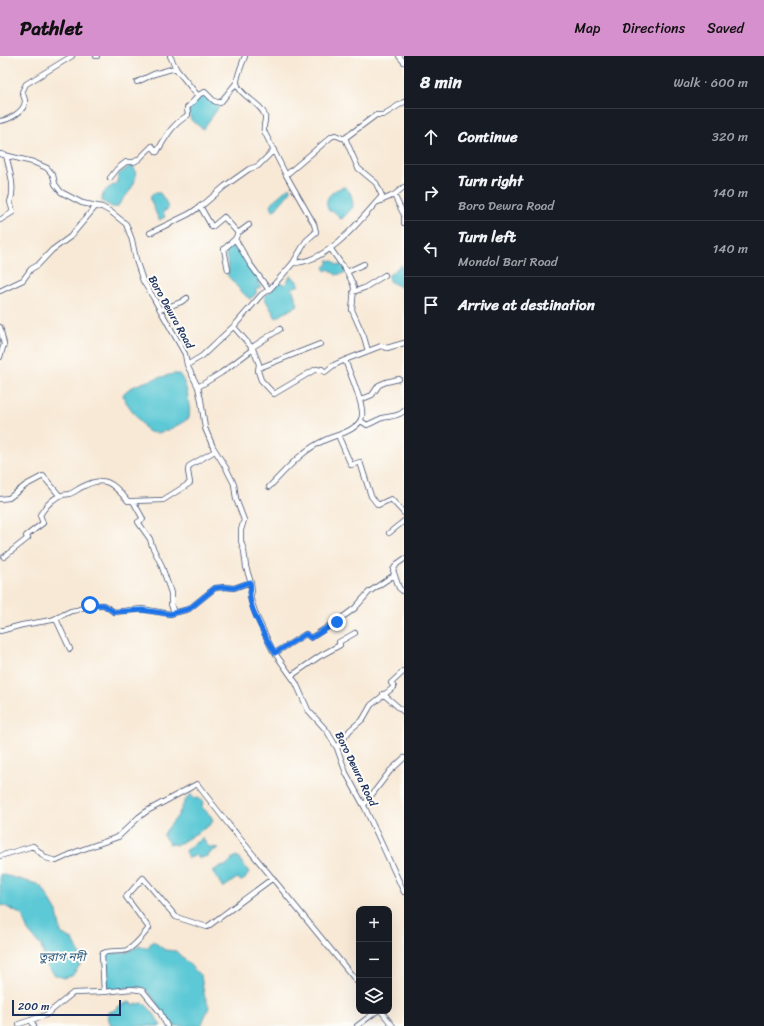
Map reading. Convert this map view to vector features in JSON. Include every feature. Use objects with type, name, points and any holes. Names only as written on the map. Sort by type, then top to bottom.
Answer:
[{"type":"street","points":[[0,121],[10,118],[23,107],[25,100],[23,90],[26,84],[72,56]]},
{"type":"street","points":[[170,56],[175,68],[198,96]]},
{"type":"street","points":[[110,178],[117,169],[126,162],[134,162],[139,159],[152,146],[157,152],[176,123],[188,115],[187,108],[198,96],[205,92],[214,101],[220,103],[237,82],[245,56]]},
{"type":"street","points":[[399,56],[404,62]]},
{"type":"street","points":[[137,82],[154,74],[175,68]]},
{"type":"street","points":[[187,366],[202,356],[234,327],[262,294],[269,290],[293,263],[306,241],[316,232],[314,224],[286,175],[264,131],[263,124],[265,116],[262,111],[239,88],[237,82]]},
{"type":"street","points":[[344,138],[376,114],[383,115],[404,102]]},
{"type":"street","points":[[286,175],[331,136],[335,135],[344,138],[358,168],[376,183],[382,196],[351,230],[330,248],[303,262],[293,263]]},
{"type":"street","points":[[150,233],[189,214],[249,169],[258,166],[274,150]]},
{"type":"street","name":"Boro Dewra Road","points":[[0,154],[33,162],[47,168],[53,175],[55,184],[61,192],[82,203],[96,206],[111,212],[126,224],[143,281],[184,354],[187,366],[198,387],[205,428],[215,450],[234,484],[236,499],[244,520],[241,530],[241,541],[252,591],[250,597],[252,605],[264,633],[275,653],[296,683],[308,710],[327,731],[337,748],[346,773],[364,805],[404,892]]},
{"type":"street","points":[[0,220],[13,212],[10,202],[12,198],[11,178],[6,155]]},
{"type":"street","points":[[375,204],[394,195],[404,187]]},
{"type":"street","points":[[394,195],[404,215]]},
{"type":"street","points":[[0,290],[23,280],[31,269],[38,265],[52,250],[70,237],[96,206]]},
{"type":"street","points":[[200,206],[212,227],[224,217],[238,233]]},
{"type":"street","points":[[404,218],[404,223]]},
{"type":"street","points":[[228,270],[224,248],[238,233],[249,225]]},
{"type":"street","points":[[234,239],[269,290]]},
{"type":"street","points":[[330,248],[347,272],[353,284],[352,310],[364,337],[368,352]]},
{"type":"street","points":[[347,272],[364,264]]},
{"type":"street","points":[[353,292],[364,288],[385,275]]},
{"type":"street","points":[[160,310],[181,302],[187,298]]},
{"type":"street","points":[[0,327],[4,344],[0,357]]},
{"type":"street","points":[[234,327],[252,348],[259,364],[261,380],[274,394],[316,369],[322,369],[325,372],[334,365],[356,355],[368,352],[381,346],[387,348],[404,343]]},
{"type":"street","points":[[198,387],[221,373],[252,348],[280,329]]},
{"type":"street","points":[[259,368],[320,344]]},
{"type":"street","points":[[269,487],[305,451],[325,440],[346,432],[361,421],[363,414],[360,400],[345,360]]},
{"type":"street","points":[[360,400],[372,394],[379,385],[386,382],[395,381],[400,378]]},
{"type":"street","points":[[361,421],[367,425],[383,418],[389,418],[402,414],[404,411]]},
{"type":"street","points":[[338,435],[351,465],[360,462],[372,496],[378,505],[391,499],[404,513]]},
{"type":"street","points":[[4,557],[28,538],[26,536],[43,523],[40,515],[51,501],[60,496],[68,495],[96,481],[104,481],[114,485],[128,501],[163,500],[190,483],[188,471],[189,466],[215,450]]},
{"type":"street","points":[[0,499],[10,498],[26,485],[42,476],[60,496]]},
{"type":"street","points":[[133,501],[143,519],[138,522],[150,539],[161,564],[171,593],[171,604],[174,613]]},
{"type":"street","points":[[389,533],[404,521]]},
{"type":"street","points":[[404,559],[393,568],[399,588],[404,592]]},
{"type":"street","points":[[275,653],[306,634],[311,638],[327,628],[355,608],[369,592],[394,575]]},
{"type":"street","points":[[0,631],[22,625],[56,619],[71,611],[95,604],[104,605],[114,612],[142,610],[170,614],[189,609],[215,588],[234,588],[250,582]]},
{"type":"street","points":[[56,619],[70,649]]},
{"type":"street","points":[[291,676],[320,656],[340,645],[339,642],[355,633]]},
{"type":"street","points":[[337,748],[350,730],[363,719],[371,705],[394,687],[392,683],[404,671]]},
{"type":"street","points":[[384,694],[404,712]]},
{"type":"street","points":[[364,805],[390,771],[404,758]]},
{"type":"street","points":[[0,856],[33,846],[46,858],[56,861],[118,836],[147,811],[197,784],[356,980]]},
{"type":"street","points":[[104,992],[102,954],[108,951],[128,950],[149,928],[126,897],[142,878],[176,917],[207,927],[273,878]]},
{"type":"street","points":[[19,1024],[46,1015],[73,993],[140,990],[144,991],[160,1012],[167,1026]]},
{"type":"street","points":[[357,1026],[373,1014]]},
{"type":"street","points":[[383,1014],[393,1026]]},
{"type":"street","points":[[31,1020],[34,1026]]},
{"type":"water","points":[[202,94],[207,96],[219,107],[203,129],[191,120],[188,110]]},
{"type":"water","points":[[130,166],[134,168],[136,173],[134,184],[117,207],[112,207],[102,201],[104,192],[116,184],[119,174]]},
{"type":"water","points":[[289,187],[291,191],[274,211],[272,210],[271,203]]},
{"type":"water","points":[[344,187],[350,193],[353,207],[342,219],[339,218],[334,212],[329,211],[327,203],[329,196],[332,193]]},
{"type":"water","points":[[153,193],[160,193],[166,202],[168,209],[163,212],[165,217],[159,220],[150,199]]},
{"type":"water","points":[[234,241],[261,281],[257,283],[260,285],[260,288],[256,289],[256,294],[250,299],[227,275],[229,271],[225,249]]},
{"type":"water","points":[[328,260],[334,261],[337,265],[341,265],[344,268],[345,273],[336,275],[329,269],[326,271],[324,267],[328,264]]},
{"type":"water","points":[[401,265],[404,268],[404,289],[389,281],[388,276]]},
{"type":"water","points":[[291,275],[300,285],[292,288],[298,305],[276,318],[264,297],[280,282],[285,285]]},
{"type":"water","points":[[179,374],[184,383],[189,402],[189,418],[163,432],[153,433],[147,431],[126,402],[123,395],[126,391],[138,385],[153,379]]},
{"type":"water","points":[[191,794],[195,799],[198,798],[203,801],[202,807],[211,816],[213,821],[210,825],[177,845],[170,844],[163,836]]},
{"type":"water","points":[[202,838],[209,847],[219,848],[211,852],[208,856],[199,858],[196,854],[188,859],[185,851]]},
{"type":"water","points":[[237,856],[249,872],[245,879],[241,881],[237,878],[223,888],[213,871],[219,867],[225,866],[232,860],[231,859]]},
{"type":"water","name":"তুরাগ নদী","points":[[0,874],[37,884],[42,887],[57,912],[61,933],[73,940],[81,957],[80,965],[72,976],[64,978],[55,975],[47,966],[41,946],[28,931],[22,915],[3,905],[0,906]]},
{"type":"water","points":[[153,941],[165,950],[176,951],[201,976],[204,994],[209,1007],[201,1026],[171,1026],[154,1000],[143,988],[136,987],[108,990],[105,962],[106,954],[128,952],[140,945],[147,948]]},
{"type":"water","points":[[129,1002],[134,1005],[143,1003],[146,1005],[154,1013],[161,1026],[111,1026],[108,1012],[113,1011],[121,1005]]},
{"type":"route","points":[[90,605],[104,605],[114,612],[142,610],[170,614],[189,609],[215,588],[234,588],[250,582],[252,591],[250,597],[252,605],[264,633],[275,653],[304,635],[306,634],[309,638],[311,638],[337,622]]}]
